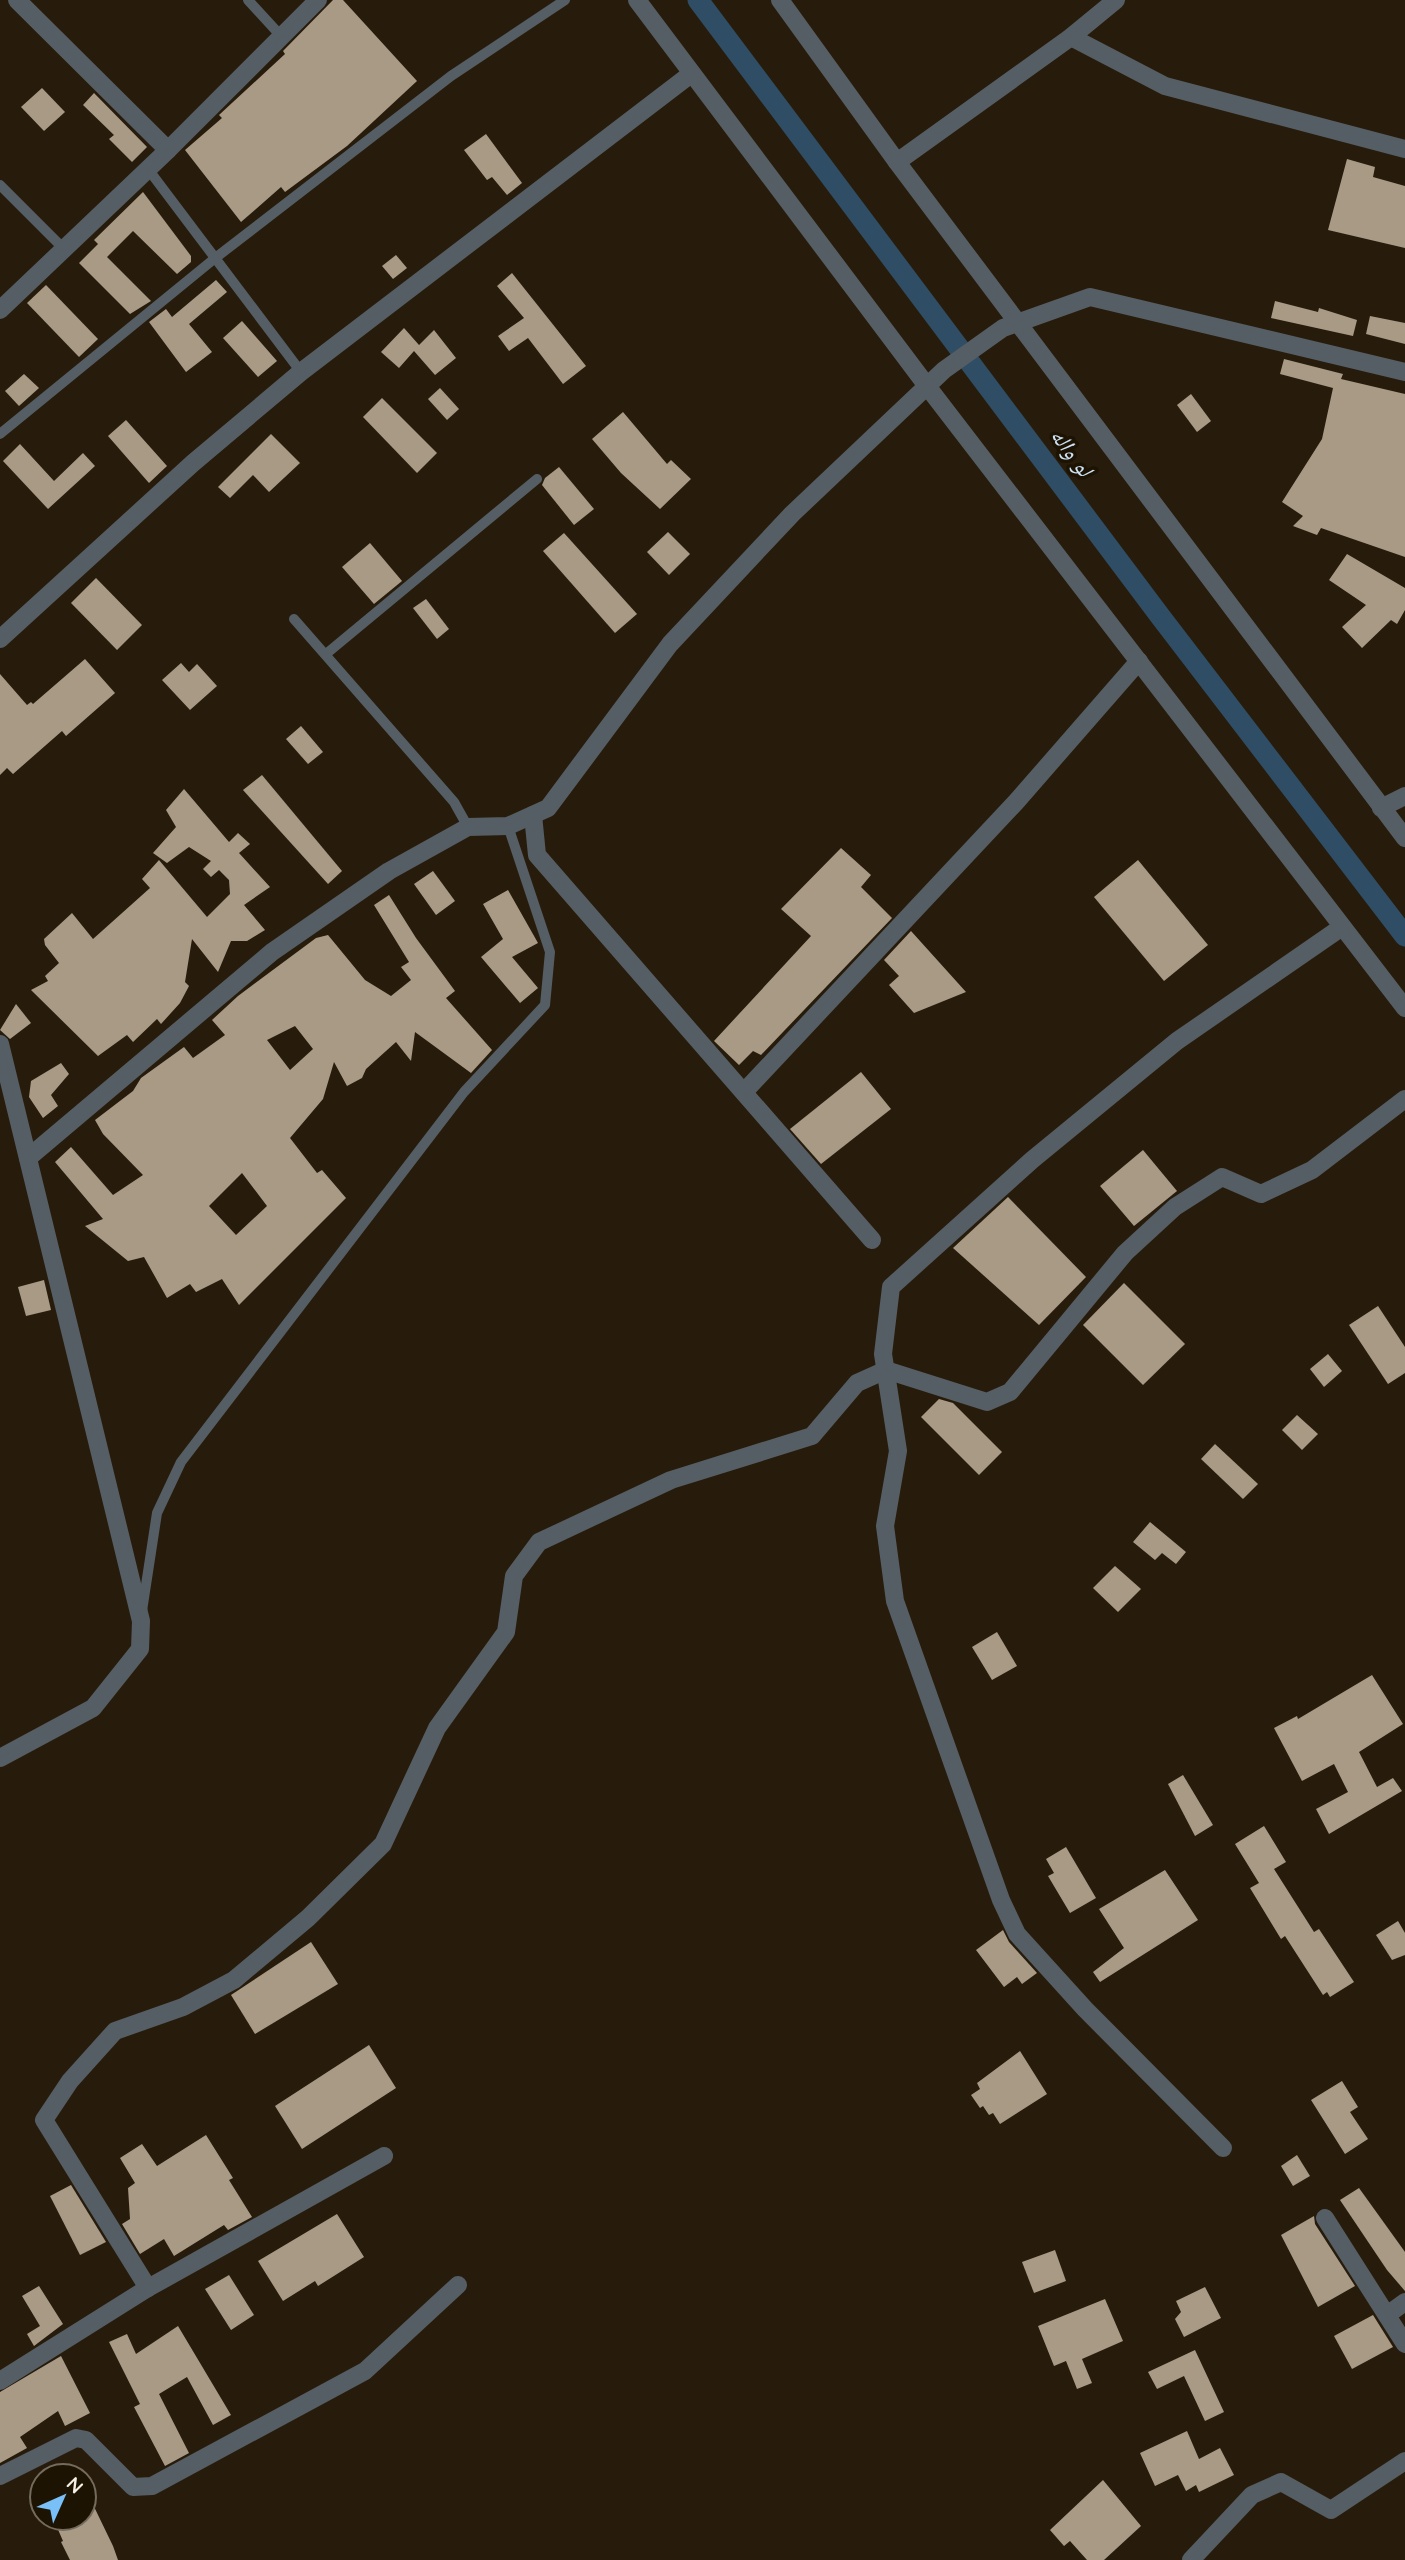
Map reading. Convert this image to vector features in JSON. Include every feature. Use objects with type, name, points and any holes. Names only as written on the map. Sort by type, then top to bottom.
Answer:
[{"type":"street","points":[[17,0],[168,150]]},
{"type":"street","points":[[0,310],[168,150],[318,0]]},
{"type":"street","points":[[637,0],[927,386],[1405,1008]]},
{"type":"street","points":[[780,0],[1010,324],[1405,838]]},
{"type":"street","points":[[897,162],[1071,37],[1116,0]]},
{"type":"street","points":[[1071,37],[1166,86],[1405,149]]},
{"type":"street","points":[[0,639],[184,472],[302,372],[691,74]]},
{"type":"street","points":[[28,1158],[272,952],[389,871],[468,827],[508,825],[548,808],[670,644],[792,513],[944,370],[1010,324],[1090,297],[1405,372]]},
{"type":"street","points":[[744,1092],[1016,802],[1139,661]]},
{"type":"street","points":[[1381,808],[1405,796]]},
{"type":"street","points":[[533,815],[537,855],[872,1240]]},
{"type":"street","points":[[1223,2148],[1085,2009],[1017,1934],[1001,1900],[895,1601],[885,1526],[898,1451],[883,1354],[891,1287],[1032,1160],[1177,1041],[1342,926]]},
{"type":"street","points":[[0,1044],[141,1621],[140,1648],[93,1708],[0,1758]]},
{"type":"street","points":[[148,2288],[44,2120],[70,2081],[115,2031],[183,2007],[234,1980],[308,1918],[383,1844],[436,1728],[506,1632],[514,1576],[539,1542],[671,1480],[811,1436],[858,1383],[886,1370],[987,1402],[1010,1392],[1125,1254],[1175,1207],[1222,1177],[1261,1194],[1312,1170],[1405,1098]]},
{"type":"street","points":[[0,2381],[148,2288],[384,2156]]},
{"type":"street","points":[[1325,2218],[1405,2344]]},
{"type":"street","points":[[0,2476],[76,2438],[86,2441],[133,2487],[152,2486],[365,2371],[458,2285]]},
{"type":"street","points":[[1387,2315],[1405,2302]]},
{"type":"street","points":[[1191,2560],[1252,2495],[1281,2482],[1331,2510],[1405,2460]]},
{"type":"lane","points":[[248,0],[281,36]]},
{"type":"lane","points":[[0,434],[214,259],[451,76],[565,0]]},
{"type":"lane","points":[[148,169],[302,372]]},
{"type":"lane","points":[[0,185],[64,249]]},
{"type":"lane","points":[[326,654],[537,480]]},
{"type":"lane","points":[[294,619],[454,802],[468,827]]},
{"type":"lane","points":[[141,1621],[157,1513],[181,1462],[464,1093],[545,1005],[550,953],[508,825]]},
{"type":"building","points":[[333,0],[343,0],[417,81],[347,146],[285,192],[281,187],[241,222],[185,150],[222,118],[219,115],[285,54],[283,51]]},
{"type":"building","points":[[42,88],[65,112],[44,131],[21,107]]},
{"type":"building","points":[[94,93],[147,147],[132,162],[109,139],[114,135],[83,105]]},
{"type":"building","points":[[486,134],[522,183],[507,195],[492,177],[487,180],[464,150]]},
{"type":"building","points":[[1347,159],[1375,167],[1373,177],[1405,186],[1405,248],[1328,230]]},
{"type":"building","points":[[143,192],[191,256],[191,262],[177,274],[133,231],[107,257],[151,301],[130,314],[79,263],[98,244],[94,240]]},
{"type":"building","points":[[396,255],[407,268],[393,279],[382,266]]},
{"type":"building","points":[[512,273],[586,366],[563,384],[528,338],[509,351],[498,336],[524,318],[497,286]]},
{"type":"building","points":[[216,280],[227,292],[189,324],[212,352],[186,372],[149,322],[166,309],[172,317]]},
{"type":"building","points":[[46,285],[98,339],[79,357],[27,303]]},
{"type":"building","points":[[1275,301],[1318,312],[1319,308],[1357,320],[1353,336],[1271,318]]},
{"type":"building","points":[[1370,316],[1405,323],[1405,344],[1366,334]]},
{"type":"building","points":[[242,321],[277,361],[258,377],[223,338]]},
{"type":"building","points":[[404,328],[419,345],[434,330],[456,358],[435,375],[414,351],[399,368],[381,352]]},
{"type":"building","points":[[1284,359],[1343,374],[1341,379],[1405,394],[1405,557],[1321,528],[1317,535],[1293,526],[1303,516],[1282,502],[1322,439],[1333,388],[1280,374]]},
{"type":"building","points":[[24,374],[39,388],[19,406],[5,391]]},
{"type":"building","points":[[440,388],[459,409],[447,420],[428,399]]},
{"type":"building","points":[[1191,394],[1211,421],[1197,432],[1177,405]]},
{"type":"building","points":[[382,398],[437,453],[417,473],[363,417]]},
{"type":"building","points":[[623,412],[667,464],[671,460],[691,479],[660,509],[621,473],[592,439]]},
{"type":"building","points":[[126,420],[167,466],[149,483],[108,436]]},
{"type":"building","points":[[271,434],[300,463],[269,492],[253,475],[230,498],[218,487]]},
{"type":"building","points":[[20,444],[54,481],[83,453],[95,466],[48,509],[3,461]]},
{"type":"building","points":[[559,467],[594,509],[574,525],[542,485],[545,478]]},
{"type":"building","points":[[668,532],[690,554],[669,575],[647,552]]},
{"type":"building","points":[[564,533],[637,614],[615,633],[543,551]]},
{"type":"building","points":[[370,543],[402,581],[374,604],[342,567]]},
{"type":"building","points":[[1347,554],[1405,588],[1405,610],[1397,624],[1391,620],[1362,648],[1342,627],[1366,605],[1329,580]]},
{"type":"building","points":[[96,578],[142,625],[117,650],[71,603]]},
{"type":"building","points":[[426,599],[449,629],[437,639],[413,608]]},
{"type":"building","points":[[85,659],[115,693],[66,736],[62,731],[13,774],[7,768],[0,775],[0,674],[27,705],[31,702],[33,704]]},
{"type":"building","points":[[181,663],[189,672],[197,664],[217,686],[190,710],[162,680]]},
{"type":"building","points":[[301,726],[323,752],[308,764],[286,739]]},
{"type":"building","points":[[262,775],[342,871],[328,884],[243,790]]},
{"type":"building","points":[[184,789],[229,842],[238,833],[250,844],[239,853],[270,887],[244,905],[265,930],[247,941],[231,941],[218,972],[192,939],[185,982],[189,986],[180,1003],[161,1024],[157,1019],[133,1042],[127,1035],[98,1056],[31,990],[48,981],[45,976],[59,963],[45,945],[44,939],[72,913],[93,939],[150,888],[142,879],[159,860],[207,917],[230,894],[229,880],[219,870],[211,877],[203,869],[211,861],[189,847],[167,863],[153,853],[176,827],[166,810]]},
{"type":"building","points":[[841,848],[871,875],[861,887],[892,918],[761,1055],[753,1051],[739,1065],[714,1041],[811,936],[781,909]]},
{"type":"building","points":[[1138,860],[1208,945],[1164,981],[1094,897]]},
{"type":"building","points":[[433,871],[455,901],[436,915],[414,884]]},
{"type":"building","points":[[508,890],[538,943],[512,957],[538,988],[520,1003],[481,957],[503,939],[483,904]]},
{"type":"building","points":[[389,895],[416,938],[455,991],[446,998],[492,1050],[471,1073],[415,1032],[411,1061],[396,1042],[366,1069],[362,1078],[347,1086],[334,1062],[323,1099],[290,1138],[317,1173],[322,1170],[346,1198],[239,1305],[222,1279],[196,1292],[190,1284],[167,1298],[144,1257],[128,1261],[85,1226],[103,1219],[55,1162],[71,1147],[113,1195],[143,1175],[103,1134],[95,1120],[133,1091],[141,1078],[184,1047],[193,1058],[225,1035],[212,1020],[238,996],[316,938],[328,935],[365,980],[391,996],[411,980],[401,967],[409,962],[374,905]],"holes":[[[295,1026],[313,1049],[290,1070],[267,1040]],[[242,1173],[267,1206],[236,1235],[209,1206]]]},
{"type":"building","points":[[911,931],[966,992],[914,1013],[889,985],[899,976],[884,960]]},
{"type":"building","points":[[16,1004],[31,1023],[10,1039],[0,1030]]},
{"type":"building","points":[[61,1063],[69,1074],[51,1095],[58,1106],[43,1118],[29,1097],[31,1081]]},
{"type":"building","points":[[861,1072],[891,1109],[821,1164],[790,1129]]},
{"type":"building","points":[[1143,1150],[1177,1191],[1134,1226],[1100,1186]]},
{"type":"building","points":[[1008,1197],[1086,1277],[1039,1325],[953,1248]]},
{"type":"building","points":[[44,1280],[51,1310],[26,1316],[18,1287]]},
{"type":"building","points":[[1124,1283],[1185,1344],[1143,1385],[1083,1325]]},
{"type":"building","points":[[1378,1306],[1405,1347],[1405,1373],[1388,1384],[1349,1325]]},
{"type":"building","points":[[1328,1354],[1342,1371],[1324,1387],[1310,1369]]},
{"type":"building","points":[[939,1399],[953,1403],[1002,1452],[979,1475],[921,1417]]},
{"type":"building","points":[[1297,1415],[1318,1434],[1302,1450],[1282,1430]]},
{"type":"building","points":[[1215,1444],[1258,1484],[1243,1499],[1201,1459]]},
{"type":"building","points":[[1150,1522],[1186,1552],[1176,1564],[1162,1553],[1155,1560],[1133,1542]]},
{"type":"building","points":[[1115,1566],[1141,1589],[1118,1612],[1093,1588]]},
{"type":"building","points":[[997,1632],[1017,1666],[992,1680],[972,1647]]},
{"type":"building","points":[[1372,1675],[1403,1724],[1359,1752],[1377,1787],[1393,1778],[1402,1791],[1329,1834],[1316,1809],[1348,1792],[1334,1764],[1302,1781],[1274,1728],[1297,1716],[1298,1719]]},
{"type":"building","points":[[1183,1775],[1213,1825],[1195,1836],[1168,1784]]},
{"type":"building","points":[[1264,1826],[1286,1862],[1274,1869],[1314,1932],[1319,1929],[1354,1982],[1330,1997],[1327,1992],[1323,1995],[1285,1936],[1281,1939],[1250,1888],[1259,1883],[1235,1844]]},
{"type":"building","points":[[1066,1847],[1096,1898],[1070,1913],[1048,1876],[1054,1873],[1046,1859]]},
{"type":"building","points":[[1165,1870],[1198,1920],[1100,1982],[1093,1972],[1124,1948],[1099,1909]]},
{"type":"building","points":[[1398,1921],[1405,1933],[1405,1955],[1392,1960],[1376,1935]]},
{"type":"building","points":[[1003,1930],[1009,1942],[1037,1973],[1022,1984],[1017,1977],[1004,1987],[976,1950]]},
{"type":"building","points":[[311,1942],[338,1984],[255,2034],[231,1995]]},
{"type":"building","points":[[369,2045],[396,2088],[302,2149],[275,2106]]},
{"type":"building","points":[[1020,2051],[1047,2094],[1000,2124],[993,2113],[989,2115],[983,2106],[980,2108],[971,2095],[980,2089],[977,2083]]},
{"type":"building","points":[[1342,2081],[1358,2107],[1350,2112],[1368,2139],[1345,2154],[1311,2100]]},
{"type":"building","points":[[206,2135],[233,2178],[229,2180],[252,2217],[228,2230],[224,2225],[174,2256],[164,2239],[140,2254],[122,2224],[130,2219],[128,2188],[135,2183],[120,2158],[142,2144],[157,2166]]},
{"type":"building","points":[[1297,2155],[1310,2176],[1293,2186],[1281,2166]]},
{"type":"building","points":[[71,2185],[106,2242],[80,2255],[50,2196]]},
{"type":"building","points":[[1359,2188],[1405,2252],[1405,2291],[1387,2270],[1340,2200]]},
{"type":"building","points":[[337,2214],[364,2257],[318,2286],[315,2281],[283,2301],[258,2261]]},
{"type":"building","points":[[1314,2216],[1315,2224],[1355,2286],[1318,2307],[1281,2235]]},
{"type":"building","points":[[1055,2250],[1066,2281],[1034,2293],[1022,2262]]},
{"type":"building","points":[[229,2275],[254,2315],[231,2330],[205,2289]]},
{"type":"building","points":[[39,2286],[63,2324],[34,2346],[27,2334],[40,2326],[22,2296]]},
{"type":"building","points":[[1205,2287],[1221,2318],[1184,2337],[1175,2319],[1181,2312],[1176,2301]]},
{"type":"building","points":[[1105,2299],[1123,2341],[1082,2359],[1092,2383],[1077,2389],[1066,2361],[1054,2366],[1038,2326]]},
{"type":"building","points":[[1373,2315],[1393,2347],[1352,2369],[1334,2336]]},
{"type":"building","points":[[178,2326],[231,2415],[213,2425],[187,2377],[159,2394],[189,2453],[165,2466],[134,2407],[140,2404],[109,2342],[127,2334],[136,2354]]},
{"type":"building","points":[[1195,2350],[1224,2412],[1205,2421],[1184,2376],[1157,2389],[1148,2372]]},
{"type":"building","points":[[61,2356],[90,2413],[65,2426],[58,2411],[20,2437],[27,2448],[0,2463],[0,2392]]},
{"type":"building","points":[[1187,2431],[1199,2459],[1220,2448],[1234,2475],[1199,2492],[1196,2485],[1186,2491],[1178,2475],[1155,2486],[1140,2453]]},
{"type":"building","points":[[1103,2480],[1141,2526],[1104,2560],[1087,2560],[1070,2541],[1064,2546],[1050,2530]]},
{"type":"building","points":[[98,2515],[118,2560],[70,2560],[61,2542],[63,2541],[59,2532],[98,2532]]},
{"type":"waterway","name":"لو واله","points":[[698,0],[1160,616],[1405,936]]}]
